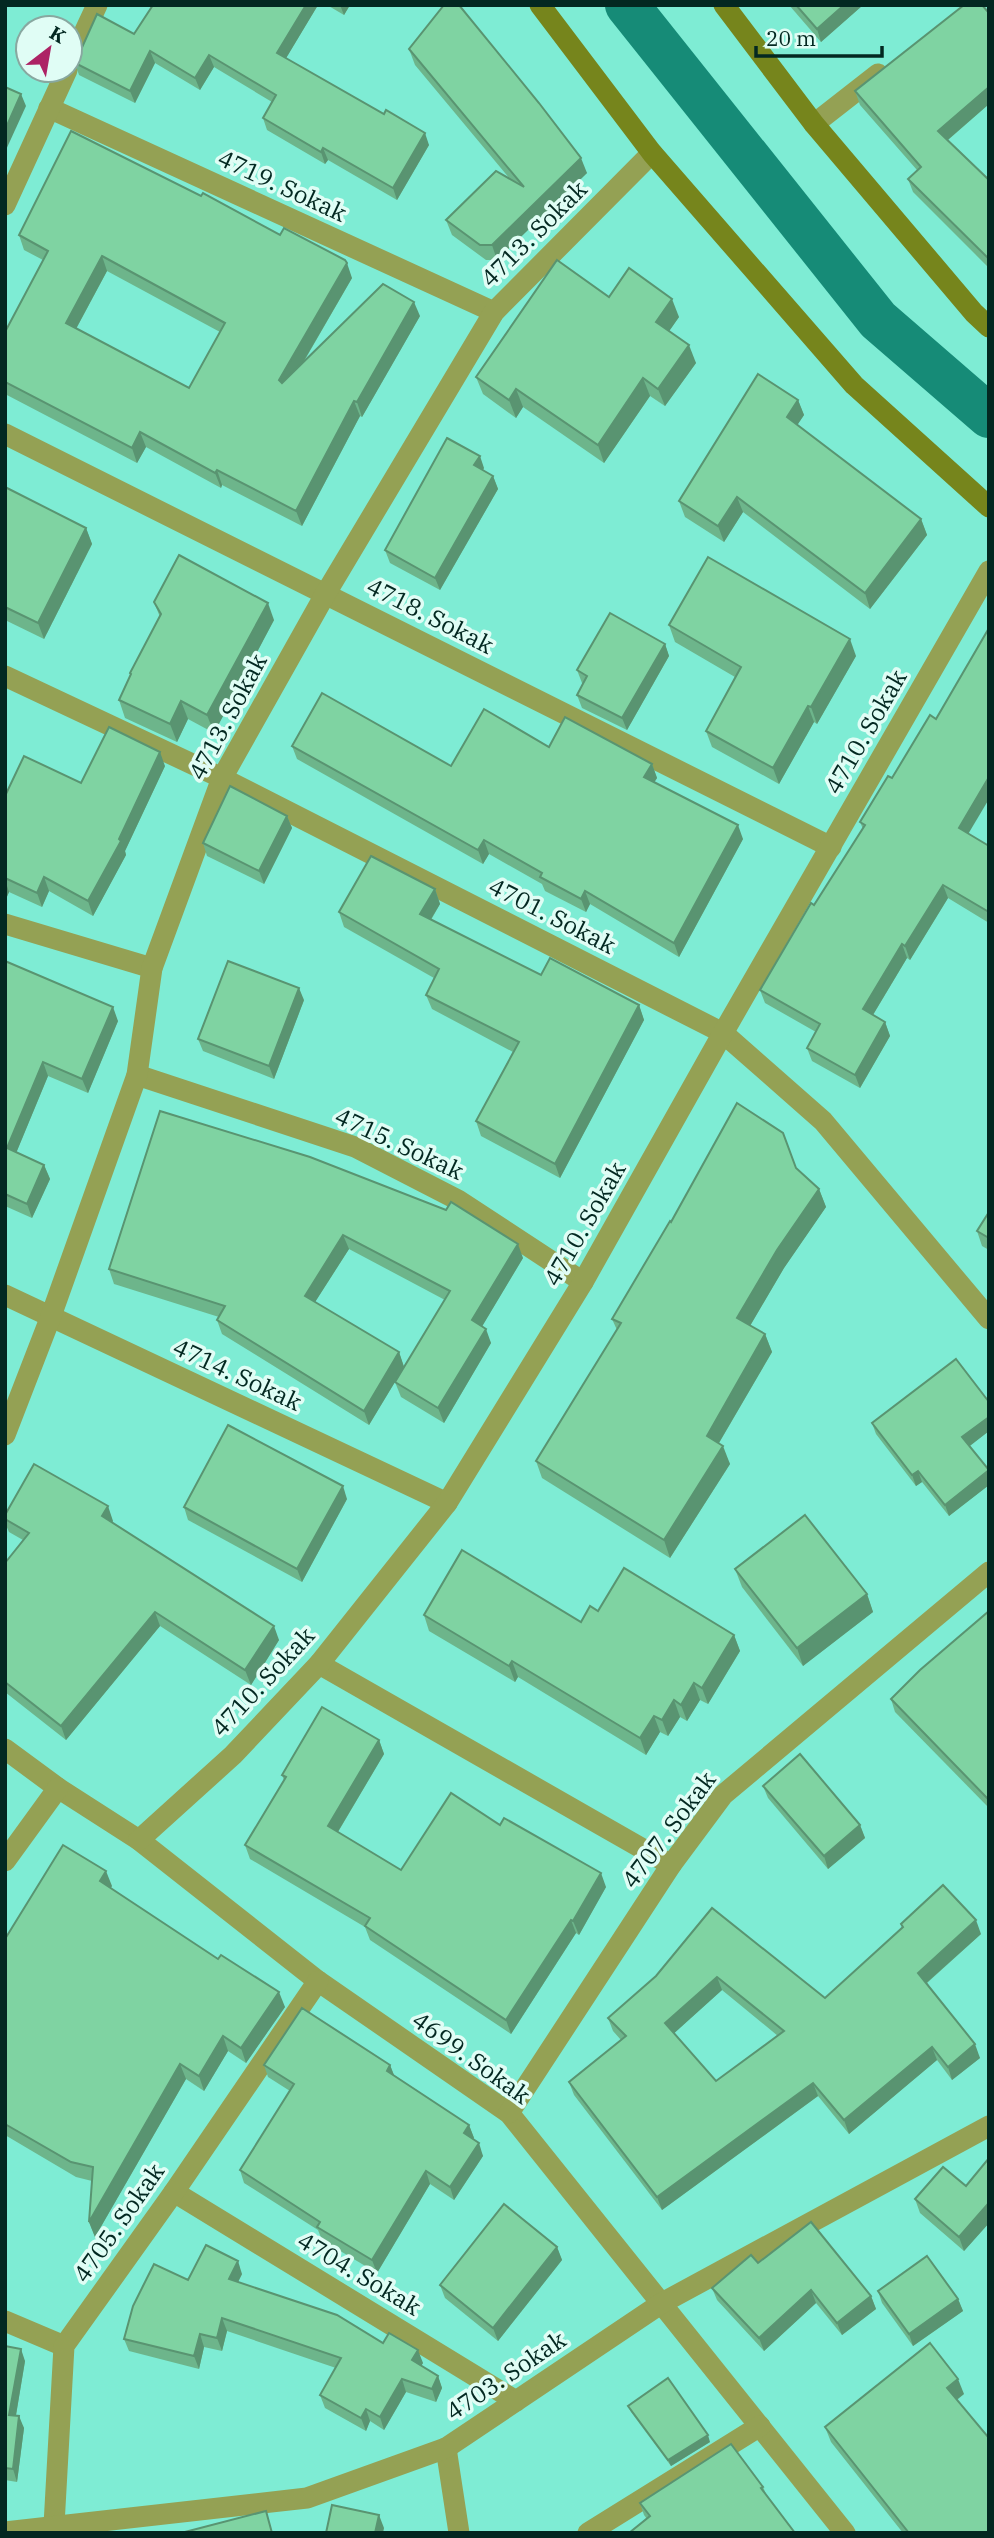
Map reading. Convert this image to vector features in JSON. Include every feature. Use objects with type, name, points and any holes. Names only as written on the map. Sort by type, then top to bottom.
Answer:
[{"type":"street","points":[[84,33],[97,5]]},
{"type":"street","points":[[540,5],[652,153],[854,385],[989,507]]},
{"type":"street","points":[[724,5],[814,124],[974,313],[989,327]]},
{"type":"street","points":[[814,124],[889,65]]},
{"type":"street","points":[[5,205],[60,84]]},
{"type":"street","name":"4719. Sokak","points":[[49,108],[494,312]]},
{"type":"street","name":"4713. Sokak","points":[[5,1434],[51,1316],[137,1075],[152,968],[222,778],[326,593],[494,312],[652,153]]},
{"type":"street","name":"4718. Sokak","points":[[5,434],[831,847]]},
{"type":"street","name":"4710. Sokak","points":[[139,1839],[233,1755],[319,1664],[447,1503],[583,1282],[723,1032],[989,571]]},
{"type":"street","name":"4701. Sokak","points":[[5,676],[222,778],[723,1032],[824,1121],[989,1319]]},
{"type":"street","points":[[5,924],[152,968]]},
{"type":"street","name":"4715. Sokak","points":[[137,1075],[355,1147],[458,1200],[583,1282]]},
{"type":"street","name":"4714. Sokak","points":[[5,1295],[447,1503]]},
{"type":"street","name":"4707. Sokak","points":[[509,2113],[671,1865],[723,1795],[989,1572]]},
{"type":"street","points":[[319,1664],[671,1865]]},
{"type":"street","name":"4699. Sokak","points":[[5,1749],[139,1839],[318,1981],[509,2113],[845,2533]]},
{"type":"street","points":[[5,1861],[58,1787]]},
{"type":"street","name":"4705. Sokak","points":[[64,2346],[174,2192],[318,1981]]},
{"type":"street","name":"4703. Sokak","points":[[5,2532],[307,2498],[446,2448],[662,2302],[989,2126]]},
{"type":"street","name":"4704. Sokak","points":[[174,2192],[516,2401]]},
{"type":"street","points":[[5,2321],[64,2346],[54,2525]]},
{"type":"street","points":[[588,2533],[760,2426]]},
{"type":"street","points":[[446,2448],[459,2533]]},
{"type":"building","points":[[153,5],[306,5],[277,53],[384,114],[386,110],[425,133],[393,188],[323,148],[321,152],[263,118],[276,95],[209,55],[195,78],[150,51],[130,91],[84,68],[84,43],[97,14],[134,34]]},
{"type":"building","points":[[444,5],[459,5],[581,158],[492,245],[480,245],[446,220],[496,171],[524,187],[409,49]]},
{"type":"building","points":[[796,5],[844,5],[817,29]]},
{"type":"building","points":[[964,5],[982,5],[989,13],[989,87],[938,131],[989,180],[989,259],[908,179],[921,167],[855,91]]},
{"type":"building","points":[[5,87],[21,94],[5,130]]},
{"type":"building","points":[[71,131],[201,196],[203,193],[280,235],[284,228],[345,260],[347,263],[279,380],[282,383],[383,284],[414,302],[357,402],[354,401],[296,511],[217,470],[215,473],[140,432],[132,448],[5,382],[5,332],[48,251],[19,235]],"holes":[[[102,256],[225,323],[189,388],[66,323]]]},
{"type":"building","points":[[557,260],[609,297],[629,268],[672,299],[656,322],[689,345],[658,389],[643,378],[598,445],[516,389],[509,400],[476,377]]},
{"type":"building","points":[[758,374],[798,400],[787,417],[921,519],[865,593],[737,497],[718,526],[679,501]]},
{"type":"building","points":[[447,438],[480,456],[474,465],[493,476],[435,578],[385,550]]},
{"type":"building","points":[[5,487],[86,528],[38,623],[5,607]]},
{"type":"building","points":[[179,555],[268,603],[207,715],[181,701],[170,724],[119,700],[161,614],[154,602]]},
{"type":"building","points":[[708,557],[850,639],[773,768],[706,731],[741,667],[669,625]]},
{"type":"building","points":[[610,613],[665,644],[622,718],[577,695],[587,676],[577,670]]},
{"type":"building","points":[[989,628],[989,777],[959,828],[989,846],[989,912],[943,885],[905,946],[902,944],[863,1009],[885,1022],[855,1075],[807,1048],[820,1024],[760,990],[811,903],[814,905],[865,825],[860,822],[888,776],[892,778],[930,715],[936,719]]},
{"type":"building","points":[[322,693],[451,766],[484,709],[549,747],[565,717],[652,764],[644,777],[738,825],[674,943],[585,891],[581,899],[540,877],[542,873],[484,840],[478,850],[292,746]]},
{"type":"building","points":[[109,727],[160,752],[119,839],[121,841],[88,901],[44,877],[37,893],[5,878],[5,796],[24,756],[81,783]]},
{"type":"building","points":[[230,786],[287,816],[259,871],[203,843]]},
{"type":"building","points":[[371,856],[435,889],[420,914],[541,975],[550,958],[639,1005],[555,1164],[476,1121],[519,1042],[426,995],[439,969],[339,912]]},
{"type":"building","points":[[5,961],[113,1007],[82,1079],[43,1062],[7,1148],[44,1165],[27,1204],[5,1194]]},
{"type":"building","points":[[228,961],[299,988],[269,1066],[198,1039]]},
{"type":"building","points":[[737,1103],[783,1133],[796,1168],[819,1189],[777,1250],[737,1318],[765,1334],[707,1436],[723,1446],[664,1540],[536,1461],[621,1323],[612,1319],[671,1222]]},
{"type":"building","points":[[160,1111],[310,1157],[446,1210],[451,1202],[518,1244],[472,1320],[486,1329],[438,1408],[395,1382],[450,1291],[343,1235],[305,1296],[399,1352],[364,1411],[217,1320],[225,1306],[109,1269]]},
{"type":"building","points":[[989,1212],[989,1238],[977,1231]]},
{"type":"building","points":[[956,1359],[989,1402],[989,1417],[962,1437],[989,1470],[945,1505],[918,1471],[912,1475],[872,1423]]},
{"type":"building","points":[[228,1425],[343,1486],[297,1569],[184,1507]]},
{"type":"building","points":[[34,1464],[108,1506],[102,1516],[274,1626],[245,1670],[155,1612],[61,1726],[5,1682],[5,1563],[29,1533],[5,1519],[5,1515]]},
{"type":"building","points":[[805,1515],[867,1594],[797,1648],[735,1569]]},
{"type":"building","points":[[462,1550],[581,1622],[590,1606],[598,1611],[624,1568],[734,1635],[702,1688],[694,1683],[681,1705],[674,1700],[662,1720],[654,1716],[640,1738],[512,1661],[509,1666],[424,1615]]},
{"type":"building","points":[[989,1611],[989,1800],[891,1699],[920,1670]]},
{"type":"building","points":[[322,1707],[379,1740],[328,1826],[401,1870],[451,1793],[500,1825],[504,1818],[601,1873],[573,1921],[571,1920],[506,2020],[365,1926],[370,1918],[245,1845],[286,1777],[282,1775]]},
{"type":"building","points":[[800,1754],[860,1825],[824,1856],[763,1786]]},
{"type":"building","points":[[63,1845],[106,1871],[100,1881],[218,1959],[221,1955],[279,1992],[241,2048],[223,2036],[199,2076],[180,2064],[89,2222],[93,2167],[71,2162],[5,2124],[5,1939]]},
{"type":"building","points":[[943,1885],[976,1920],[918,1973],[975,2044],[948,2067],[932,2047],[844,2120],[813,2083],[657,2197],[569,2082],[626,2036],[608,2018],[656,1976],[712,1908],[825,1998],[903,1927],[901,1924]],"holes":[[[717,1977],[784,2031],[716,2081],[665,2023]]]},
{"type":"building","points":[[302,2008],[390,2065],[387,2071],[469,2125],[464,2133],[479,2143],[450,2187],[426,2171],[372,2260],[317,2227],[320,2222],[240,2170],[294,2084],[264,2065]]},
{"type":"building","points":[[989,2158],[989,2207],[987,2205],[959,2237],[915,2199],[943,2167],[966,2186]]},
{"type":"building","points":[[504,2204],[557,2247],[493,2328],[440,2285]]},
{"type":"building","points":[[811,2222],[871,2296],[837,2323],[811,2290],[759,2338],[712,2288],[751,2255],[758,2263]]},
{"type":"building","points":[[206,2245],[238,2261],[229,2279],[337,2315],[383,2343],[389,2333],[418,2350],[412,2360],[438,2376],[432,2389],[402,2379],[380,2417],[366,2409],[361,2418],[320,2395],[341,2358],[222,2318],[217,2338],[200,2334],[194,2356],[124,2339],[133,2306],[154,2264],[188,2280]]},
{"type":"building","points":[[927,2256],[958,2299],[909,2334],[878,2291]]},
{"type":"building","points":[[930,2343],[958,2379],[947,2388],[989,2438],[989,2533],[909,2533],[825,2427]]},
{"type":"building","points":[[5,2346],[21,2349],[9,2415],[19,2416],[13,2469],[5,2468]]},
{"type":"building","points":[[668,2378],[708,2435],[668,2460],[628,2406]]},
{"type":"building","points":[[731,2444],[795,2533],[629,2533],[650,2516],[640,2503]]},
{"type":"building","points":[[332,2505],[379,2515],[375,2533],[326,2533]]},
{"type":"building","points":[[266,2511],[272,2533],[181,2533]]},
{"type":"waterway","points":[[627,5],[878,320],[989,416]]}]
